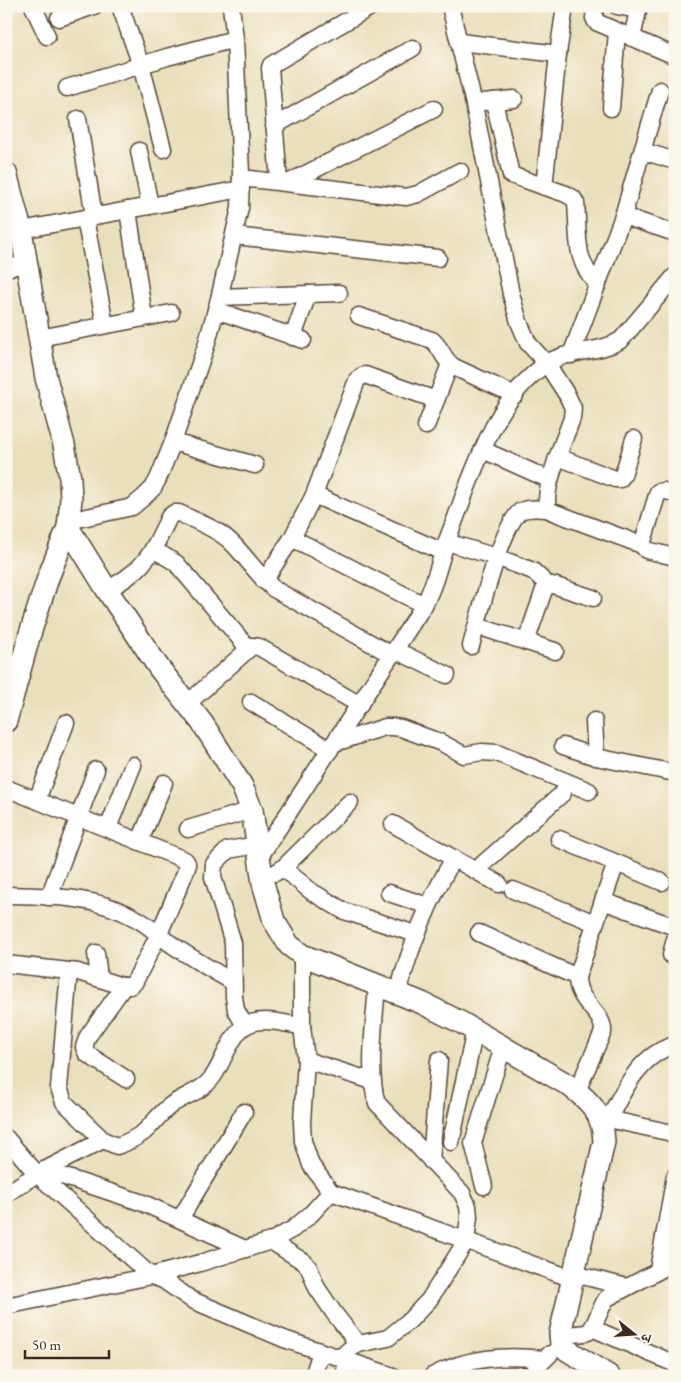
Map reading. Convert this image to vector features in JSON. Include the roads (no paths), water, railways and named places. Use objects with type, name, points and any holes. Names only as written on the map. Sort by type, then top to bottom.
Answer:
[{"type":"main road","points":[[6,173],[21,230],[46,378],[64,445],[70,478],[71,499],[68,524],[29,637],[6,721]]},
{"type":"main road","points":[[68,524],[107,590],[159,668],[203,724],[242,786],[252,810],[259,859],[274,921],[289,945],[302,955],[398,993],[474,1030],[577,1091],[606,1123],[604,1142],[561,1339],[567,1350],[605,1375]]},
{"type":"street","points":[[33,6],[47,36]]},
{"type":"street","points":[[59,18],[94,6]]},
{"type":"street","points":[[120,6],[140,65],[163,149]]},
{"type":"street","points":[[68,524],[132,507],[153,488],[173,442],[206,346],[240,208],[241,184],[235,39],[230,6]]},
{"type":"street","points":[[284,182],[274,126],[271,65],[372,6]]},
{"type":"street","points":[[450,6],[474,103],[511,294],[519,322],[528,343],[547,364],[573,408],[572,418],[550,480],[546,503],[548,509]]},
{"type":"street","points":[[544,187],[565,6]]},
{"type":"street","points":[[596,6],[594,18],[596,22],[675,56]]},
{"type":"street","points":[[617,6],[639,8],[632,38]]},
{"type":"street","points":[[611,108],[617,31]]},
{"type":"street","points":[[66,88],[235,39]]},
{"type":"street","points":[[460,42],[558,54]]},
{"type":"street","points":[[274,126],[412,48]]},
{"type":"street","points":[[571,355],[623,216],[660,90]]},
{"type":"street","points":[[474,103],[514,99]]},
{"type":"street","points":[[494,101],[511,175],[573,198],[576,203],[578,248],[584,269],[598,284]]},
{"type":"street","points":[[284,182],[434,110]]},
{"type":"street","points":[[78,119],[105,325]]},
{"type":"street","points":[[139,151],[150,206]]},
{"type":"street","points":[[643,151],[675,161]]},
{"type":"street","points":[[21,230],[150,206],[241,184],[284,182],[406,197],[418,194],[460,171]]},
{"type":"street","points":[[128,210],[144,318]]},
{"type":"street","points":[[623,216],[675,233]]},
{"type":"street","points":[[234,236],[438,258]]},
{"type":"street","points":[[6,268],[27,264]]},
{"type":"street","points":[[259,859],[424,605],[436,579],[445,547],[483,450],[503,409],[529,378],[547,364],[561,356],[610,346],[622,340],[675,276]]},
{"type":"street","points":[[218,303],[339,292]]},
{"type":"street","points":[[218,303],[298,338],[308,294]]},
{"type":"street","points":[[40,338],[171,313]]},
{"type":"street","points":[[359,316],[432,340],[438,345],[446,362],[515,394]]},
{"type":"street","points":[[426,426],[450,364]]},
{"type":"street","points":[[264,581],[292,538],[314,495],[357,380],[365,375],[436,400]]},
{"type":"street","points":[[558,456],[615,479],[620,479],[623,475],[634,438]]},
{"type":"street","points":[[173,442],[255,465]]},
{"type":"street","points":[[483,450],[550,480]]},
{"type":"street","points":[[642,545],[658,492],[675,493]]},
{"type":"street","points":[[314,495],[445,547],[496,557],[533,571],[548,585],[593,598]]},
{"type":"street","points":[[471,646],[496,557],[514,517],[520,511],[528,508],[548,509],[642,545],[646,550],[675,557]]},
{"type":"street","points":[[107,590],[131,575],[144,562],[154,549],[170,517],[174,513],[179,513],[229,540],[264,581],[274,589],[394,653],[447,675]]},
{"type":"street","points":[[292,538],[424,605]]},
{"type":"street","points":[[154,549],[176,563],[248,648]]},
{"type":"street","points":[[526,642],[544,590],[548,585]]},
{"type":"street","points":[[477,626],[555,651]]},
{"type":"street","points":[[187,704],[252,646],[259,648],[360,705]]},
{"type":"street","points":[[251,702],[332,746],[385,727],[401,728],[442,743],[464,755],[482,752],[497,753],[589,792]]},
{"type":"street","points":[[594,722],[596,757]]},
{"type":"street","points":[[37,800],[66,723]]},
{"type":"street","points":[[563,746],[596,757],[675,773]]},
{"type":"street","points":[[108,828],[133,765]]},
{"type":"street","points":[[49,897],[96,770]]},
{"type":"street","points":[[140,841],[164,783]]},
{"type":"street","points":[[6,788],[140,841],[185,860],[187,863],[187,868],[159,934],[134,983],[130,986],[69,971],[6,964]]},
{"type":"street","points":[[476,870],[563,793]]},
{"type":"street","points":[[245,1026],[236,1010],[233,943],[213,877],[214,864],[228,850],[259,859],[275,873],[283,868],[350,802]]},
{"type":"street","points":[[188,829],[252,810]]},
{"type":"street","points":[[393,824],[506,887],[595,923]]},
{"type":"street","points":[[559,839],[662,882]]},
{"type":"street","points":[[398,993],[416,934],[428,906],[454,858]]},
{"type":"street","points":[[577,1091],[603,1032],[603,1025],[600,1018],[581,995],[577,987],[577,977],[616,863]]},
{"type":"street","points":[[283,868],[312,892],[344,911],[416,934]]},
{"type":"street","points":[[389,893],[428,906]]},
{"type":"street","points":[[6,895],[49,897],[91,902],[118,910],[148,925],[192,959],[234,982]]},
{"type":"street","points":[[603,900],[675,927]]},
{"type":"street","points":[[479,933],[577,977]]},
{"type":"street","points":[[96,953],[99,978]]},
{"type":"street","points":[[302,955],[302,1026],[306,1060],[302,1122],[303,1141],[311,1166],[331,1192],[574,1276],[626,1287]]},
{"type":"street","points":[[69,971],[60,1088],[61,1096],[64,1102],[103,1140],[117,1146],[138,1136],[171,1105],[193,1094],[207,1084],[214,1076],[234,1038],[245,1026],[258,1022],[273,1022],[302,1026]]},
{"type":"street","points":[[344,1365],[350,1349],[358,1344],[388,1338],[410,1320],[429,1300],[466,1240],[470,1216],[462,1193],[377,1103],[372,1081],[377,984]]},
{"type":"street","points":[[124,986],[88,1036],[84,1047],[87,1054],[126,1079]]},
{"type":"street","points":[[451,1142],[474,1030]]},
{"type":"street","points":[[675,1045],[657,1052],[642,1064],[627,1085],[606,1123],[672,1133],[675,1136]]},
{"type":"street","points":[[484,1186],[473,1143],[503,1047]]},
{"type":"street","points":[[306,1060],[372,1081]]},
{"type":"street","points":[[431,1161],[439,1060]]},
{"type":"street","points":[[180,1219],[244,1112]]},
{"type":"street","points":[[6,1138],[151,1276],[164,1280],[192,1300],[284,1339],[321,1352],[344,1365],[393,1376]]},
{"type":"street","points":[[6,1194],[41,1172],[103,1140]]},
{"type":"street","points":[[41,1172],[143,1203],[245,1249]]},
{"type":"street","points":[[658,1270],[675,1176]]},
{"type":"street","points":[[6,1306],[151,1276],[270,1241],[293,1229],[311,1214],[331,1192]]},
{"type":"street","points":[[270,1241],[304,1262],[309,1268],[321,1294],[358,1344]]},
{"type":"street","points":[[532,1376],[561,1339],[588,1332],[592,1328],[602,1304],[607,1298],[675,1262]]},
{"type":"street","points":[[592,1328],[675,1364]]},
{"type":"street","points":[[313,1376],[321,1352]]},
{"type":"street","points":[[432,1376],[466,1362],[492,1357],[544,1359]]}]
